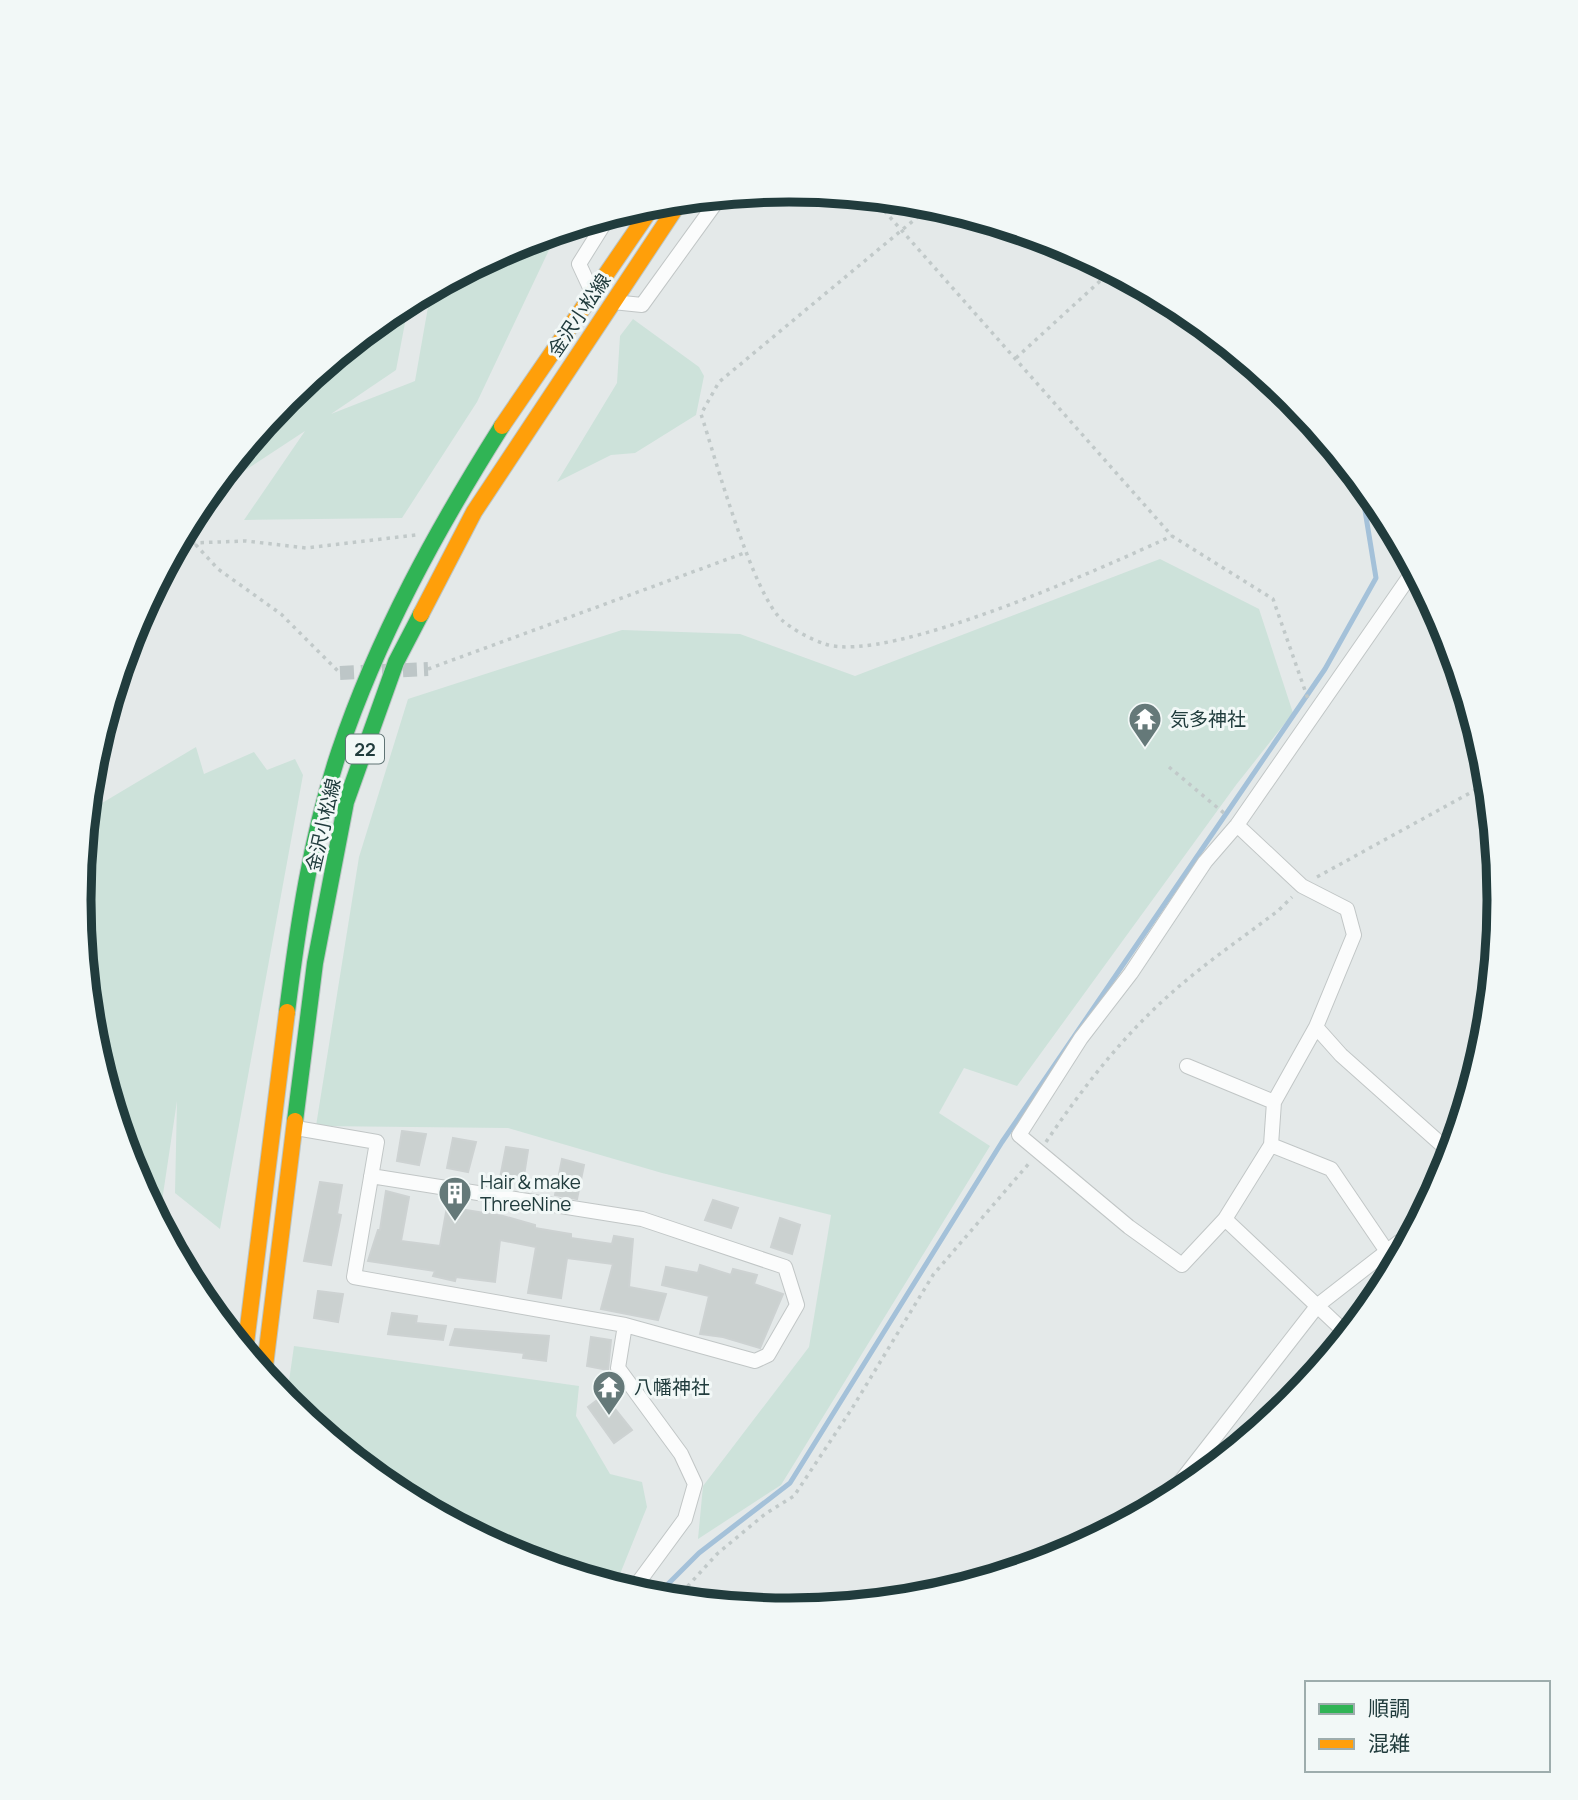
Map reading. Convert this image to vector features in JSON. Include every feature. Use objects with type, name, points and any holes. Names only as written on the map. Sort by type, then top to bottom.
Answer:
[{"type":"main road","name":"金沢小松線","points":[[266,1362],[315,963],[346,802],[396,662],[474,512],[673,212]]},
{"type":"main road","name":"金沢小松線","points":[[246,1339],[285,1017],[318,827],[339,754],[391,621],[432,542],[496,434],[645,217]]},
{"type":"street","points":[[613,302],[642,305],[713,206]]},
{"type":"street","points":[[592,292],[579,264],[602,228]]},
{"type":"street","points":[[1237,825],[1302,886],[1347,909],[1354,935],[1316,1027],[1274,1102],[1271,1145],[1225,1219],[1182,1265],[1019,1135],[1081,1038],[1131,973],[1205,862],[1237,825],[1408,578]]},
{"type":"street","points":[[1316,1027],[1340,1055],[1442,1145]]},
{"type":"street","points":[[1187,1066],[1274,1102]]},
{"type":"street","points":[[296,1128],[377,1142],[371,1176],[354,1276],[625,1325],[755,1361],[768,1354],[797,1305],[785,1266],[642,1219],[371,1176]]},
{"type":"street","points":[[1271,1145],[1331,1169],[1388,1253]]},
{"type":"street","points":[[1225,1219],[1341,1328]]},
{"type":"street","points":[[1188,1473],[1318,1305],[1394,1247]]},
{"type":"street","points":[[625,1325],[618,1368],[681,1454],[695,1483],[685,1519],[639,1582]]},
{"type":"path","points":[[882,208],[1172,536],[1273,598],[1313,714]]},
{"type":"path","points":[[921,214],[719,382],[701,414],[762,593],[782,620],[825,644],[892,642],[1022,599],[1172,536]]},
{"type":"path","points":[[1016,358],[1104,277]]},
{"type":"path","points":[[192,543],[246,541],[306,548],[417,535]]},
{"type":"path","points":[[192,543],[218,569],[281,614],[340,673]]},
{"type":"path","points":[[428,669],[747,552]]},
{"type":"path","points":[[1169,767],[1237,825]]},
{"type":"path","points":[[684,1590],[717,1554],[765,1514],[793,1496],[851,1410],[933,1275],[981,1215],[1039,1152],[1083,1086],[1123,1041],[1175,989],[1279,910],[1302,886],[1478,789]]},
{"type":"green space","points":[[552,244],[477,402],[402,518],[244,520],[305,431],[232,479],[235,475],[295,406],[364,346],[406,317],[396,370],[331,414],[415,381],[429,303],[480,274]]},
{"type":"green space","points":[[633,319],[699,367],[704,376],[696,415],[635,453],[611,455],[557,482],[617,383],[620,336]]},
{"type":"green space","points":[[1160,559],[1259,609],[1293,713],[1236,785],[1017,1086],[964,1068],[939,1113],[990,1146],[781,1485],[698,1539],[703,1486],[809,1347],[831,1215],[662,1173],[508,1128],[316,1126],[359,857],[408,699],[622,630],[740,634],[855,676]]},
{"type":"green space","points":[[196,747],[204,774],[254,752],[267,770],[295,759],[303,775],[220,1229],[175,1193],[177,1101],[161,1205],[144,1167],[115,1081],[104,1036],[92,946],[92,854],[98,806]]},
{"type":"green space","points":[[294,1346],[579,1386],[576,1416],[610,1474],[642,1482],[647,1507],[619,1577],[522,1545],[440,1504],[364,1454],[288,1387]]},
{"type":"building","points":[[402,1131],[426,1134],[419,1165],[397,1161]]},
{"type":"building","points":[[453,1138],[476,1142],[468,1172],[447,1168]]},
{"type":"building","points":[[506,1147],[528,1150],[523,1182],[500,1178]]},
{"type":"building","points":[[562,1159],[584,1165],[577,1199],[555,1195]]},
{"type":"building","points":[[320,1182],[342,1185],[337,1214],[341,1215],[331,1265],[304,1261]]},
{"type":"building","points":[[386,1191],[409,1197],[401,1241],[440,1246],[447,1207],[503,1216],[535,1225],[535,1228],[571,1234],[571,1238],[612,1244],[614,1236],[633,1239],[629,1287],[666,1294],[658,1320],[601,1309],[613,1264],[567,1258],[561,1298],[528,1293],[536,1247],[500,1240],[495,1282],[456,1277],[455,1281],[433,1276],[435,1271],[368,1261],[380,1230]]},
{"type":"building","points":[[713,1200],[738,1208],[731,1228],[705,1220]]},
{"type":"building","points":[[780,1218],[800,1225],[792,1254],[771,1247]]},
{"type":"building","points":[[700,1265],[731,1275],[733,1269],[757,1275],[754,1284],[783,1294],[760,1348],[723,1337],[700,1334],[709,1296],[662,1285],[666,1267],[698,1273]]},
{"type":"building","points":[[318,1291],[343,1294],[338,1322],[314,1318]]},
{"type":"building","points":[[392,1313],[417,1316],[416,1323],[446,1326],[443,1340],[388,1334]]},
{"type":"building","points":[[455,1329],[549,1336],[546,1361],[523,1358],[524,1353],[450,1345]]},
{"type":"building","points":[[591,1337],[611,1340],[608,1370],[587,1366]]},
{"type":"building","points":[[604,1395],[632,1430],[614,1443],[588,1407]]},
{"type":"waterway","points":[[1272,396],[1319,447]]},
{"type":"waterway","points":[[665,1587],[699,1553],[790,1483],[1002,1142],[1325,669],[1376,578],[1364,505]]},
{"type":"tunnel","points":[[340,673],[428,669]]},
{"type":"traffic: fast","points":[[287,1012],[313,848],[339,752],[372,667],[411,584],[502,426]]},
{"type":"traffic: fast","points":[[295,1121],[315,963],[346,802],[396,662],[421,614]]},
{"type":"traffic: slow","points":[[421,614],[474,512],[673,212]]},
{"type":"traffic: slow","points":[[502,426],[646,217]]},
{"type":"traffic: slow","points":[[247,1339],[287,1012]]},
{"type":"traffic: slow","points":[[266,1362],[295,1121]]},
{"type":"place","name":"気多神社","points":[[1145,749]]},
{"type":"place","name":"Hair＆make ThreeNine","points":[[455,1223]]},
{"type":"place","name":"八幡神社","points":[[609,1417]]}]
